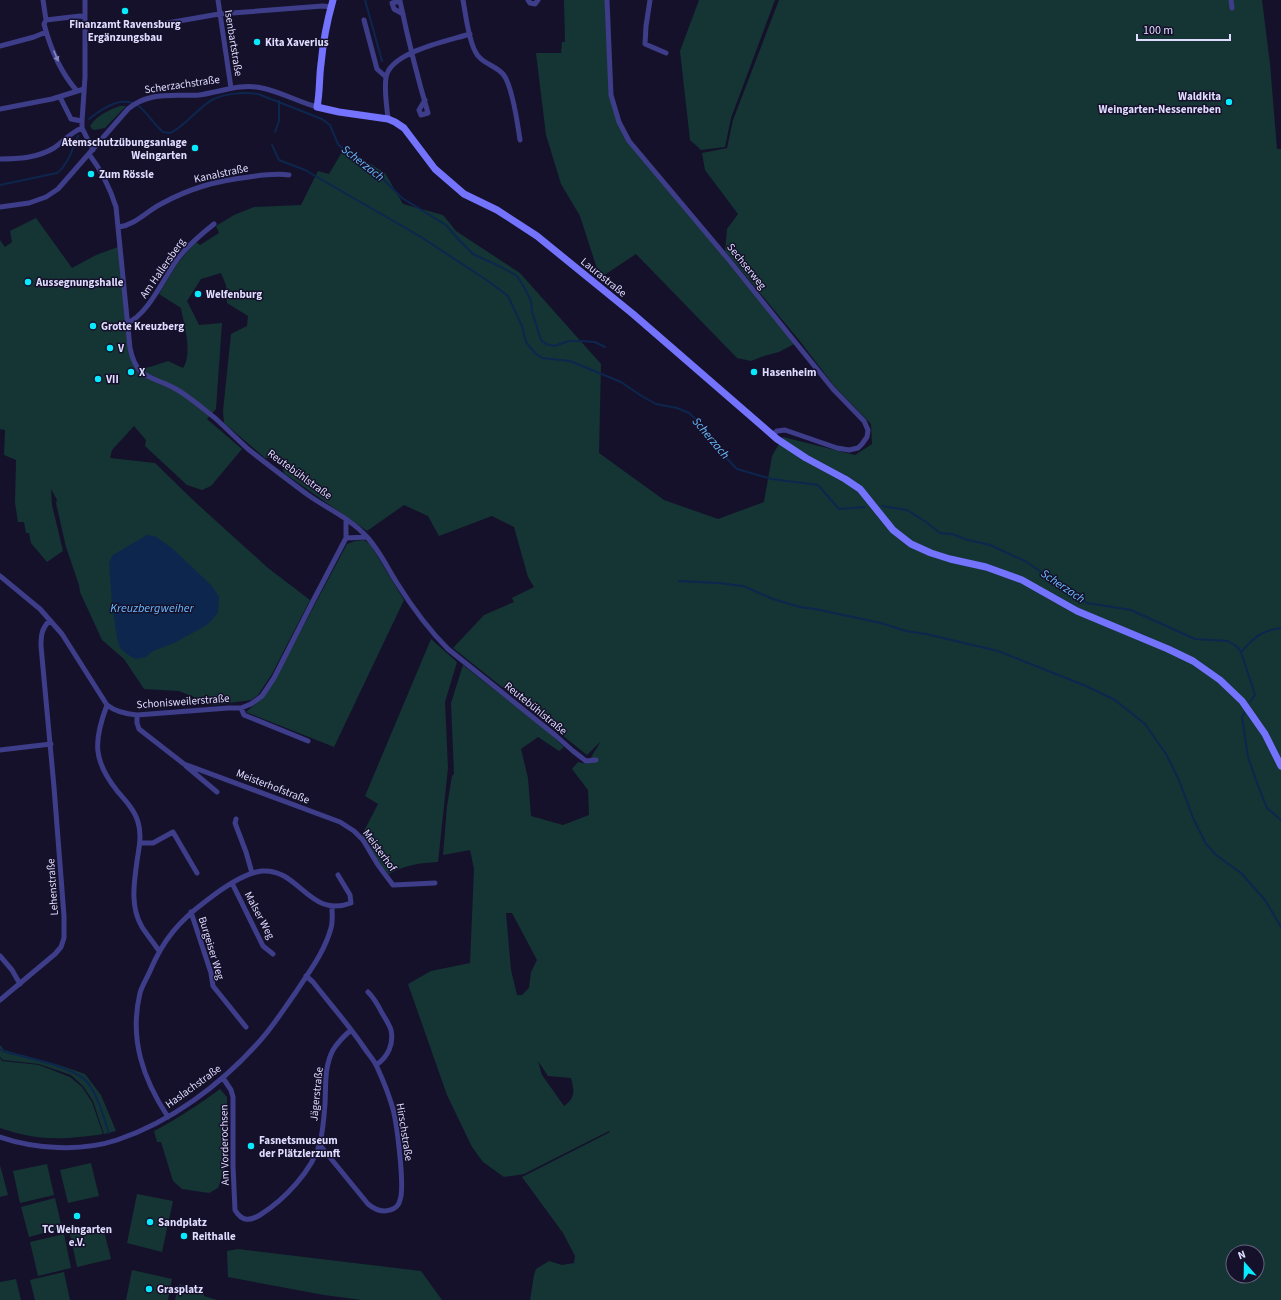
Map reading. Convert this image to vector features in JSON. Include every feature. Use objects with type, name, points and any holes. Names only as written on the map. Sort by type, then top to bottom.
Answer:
[{"type":"street","points":[[43,0],[46,20],[44,24],[46,32],[57,60],[71,84],[77,90]]},
{"type":"street","name":"Isenbartstraße","points":[[218,0],[231,88]]},
{"type":"street","points":[[463,0],[470,34],[478,57],[504,75],[508,84],[517,118],[520,140]]},
{"type":"street","points":[[528,0],[530,3],[535,4],[538,0]]},
{"type":"street","name":"Sechserweg","points":[[607,0],[611,95],[619,122],[629,140],[734,266],[833,389],[864,421],[868,430],[867,437],[862,444],[858,448],[849,450],[837,448],[785,430],[777,431],[772,435]]},
{"type":"street","points":[[650,0],[645,44],[666,53]]},
{"type":"street","points":[[1231,0],[1232,8]]},
{"type":"street","points":[[85,2],[82,128],[91,152]]},
{"type":"street","points":[[156,25],[219,14],[324,6],[332,4],[324,42],[321,65],[320,95],[317,107]]},
{"type":"street","points":[[403,14],[411,52],[424,100]]},
{"type":"street","points":[[46,20],[80,16],[85,17]]},
{"type":"street","points":[[364,20],[377,69],[386,77]]},
{"type":"street","points":[[0,46],[34,37],[46,32]]},
{"type":"street","points":[[388,119],[386,77],[396,61],[411,52],[470,34]]},
{"type":"street","name":"Scherzachstraße","points":[[0,206],[7,207],[29,203],[51,194],[66,181],[128,109],[138,102],[154,97],[199,95],[242,86],[262,88],[317,107],[339,112],[388,119]]},
{"type":"street","points":[[0,109],[60,97],[77,90],[84,89]]},
{"type":"street","points":[[60,97],[71,119],[82,121]]},
{"type":"street","name":"Laurastraße","points":[[388,119],[404,128],[435,169],[464,194],[497,210],[537,236],[643,323],[772,435],[806,458],[845,479],[860,490],[893,530],[910,544],[931,553],[986,567],[1022,580],[1078,611],[1178,653],[1202,666],[1220,680],[1242,701],[1265,734],[1281,766]]},
{"type":"street","points":[[0,158],[28,158],[44,153],[63,142],[82,128]]},
{"type":"street","name":"Reutebühlstraße","points":[[91,152],[112,195],[116,207],[127,323],[132,355],[138,369],[152,380],[175,389],[194,402],[216,419],[248,449],[282,476],[358,528],[373,543],[420,618],[448,649],[556,735],[573,752],[586,761],[596,760]]},
{"type":"street","name":"Kanalstraße","points":[[119,227],[131,223],[177,195],[209,183],[266,174],[288,175]]},
{"type":"street","name":"Am Hallersberg","points":[[127,323],[134,321],[152,299],[184,251],[194,240],[214,224]]},
{"type":"street","name":"Schonisweilerstraße","points":[[0,576],[40,609],[62,634],[107,705],[114,711],[123,714],[137,715],[241,708],[262,696],[274,678],[346,538],[346,519]]},
{"type":"street","points":[[346,538],[367,537]]},
{"type":"street","name":"Lehenstraße","points":[[0,1000],[55,954],[61,947],[64,938],[64,916],[51,744],[41,646],[41,635],[44,626],[50,620]]},
{"type":"street","points":[[107,705],[98,732],[99,759],[103,771],[134,813],[138,822],[140,842],[134,879],[134,907],[142,928],[160,951]]},
{"type":"street","name":"Schonisweilerstraße","points":[[241,708],[244,714],[308,741]]},
{"type":"street","name":"Meisterhofstraße","points":[[137,715],[139,729],[217,792]]},
{"type":"street","points":[[0,750],[51,744]]},
{"type":"street","name":"Meisterhofstraße","points":[[184,764],[340,822],[354,831]]},
{"type":"street","points":[[236,818],[235,823],[252,873]]},
{"type":"street","name":"Meisterhof","points":[[354,831],[363,840],[378,865],[393,885],[435,883]]},
{"type":"street","points":[[140,842],[153,843],[174,832],[197,872]]},
{"type":"street","points":[[168,1117],[147,1080],[138,1045],[136,1026],[137,1010],[141,992],[160,951],[174,929],[191,912],[212,896],[232,883],[252,873],[270,871],[284,876],[317,901],[332,907],[342,907],[351,903],[350,895],[338,875]]},
{"type":"street","name":"Malser Weg","points":[[232,883],[263,946],[273,954]]},
{"type":"street","name":"Haslachstraße","points":[[0,1137],[12,1142],[48,1148],[74,1148],[116,1140],[148,1128],[168,1117],[199,1096],[223,1078],[263,1037],[285,1009],[327,940],[331,928],[332,907]]},
{"type":"street","name":"Burgeiser Weg","points":[[191,912],[211,973],[213,986],[246,1027]]},
{"type":"street","points":[[0,956],[12,970],[20,984]]},
{"type":"street","name":"Hirschstraße","points":[[306,976],[313,982],[351,1030],[376,1065],[393,1110],[400,1162],[402,1192],[398,1205],[387,1211],[380,1211],[373,1208],[368,1204],[320,1144]]},
{"type":"street","points":[[368,992],[374,998],[390,1029],[391,1041],[389,1051],[382,1061],[376,1065]]},
{"type":"street","name":"Jägerstraße","points":[[237,1214],[244,1220],[253,1219],[265,1212],[283,1197],[305,1171],[320,1144],[327,1068],[333,1051],[340,1039],[351,1030]]},
{"type":"street","name":"Am Vorderochsen","points":[[223,1078],[231,1090],[233,1097],[233,1166],[235,1210],[237,1214]]},
{"type":"green space","points":[[564,0],[607,0],[611,95],[619,122],[629,141],[796,343],[779,352],[751,361],[737,358],[636,254],[600,278],[580,216],[561,184],[546,135],[536,53],[561,53],[562,42],[565,42]]},
{"type":"green space","points":[[699,0],[775,0],[731,118],[725,147],[701,150],[690,140],[680,51]]},
{"type":"green space","points":[[779,0],[1262,0],[1270,64],[1277,149],[1281,149],[1281,1300],[530,1300],[536,1269],[549,1261],[562,1265],[574,1263],[575,1256],[563,1233],[522,1177],[610,1132],[609,1131],[524,1174],[504,1177],[483,1162],[472,1147],[447,1095],[408,984],[431,971],[470,963],[474,869],[470,850],[443,855],[447,806],[452,776],[454,774],[451,703],[463,665],[547,731],[564,747],[559,751],[538,737],[521,749],[528,778],[531,816],[563,825],[589,815],[588,790],[572,769],[578,762],[587,764],[601,741],[587,755],[453,648],[484,615],[514,602],[512,598],[534,587],[528,577],[514,527],[492,516],[439,536],[428,516],[404,505],[367,531],[284,473],[281,462],[277,458],[265,458],[224,423],[223,411],[231,334],[247,326],[248,316],[227,303],[226,285],[221,273],[201,279],[187,301],[199,325],[222,323],[216,409],[207,419],[242,449],[211,486],[202,490],[187,485],[145,446],[146,440],[134,426],[112,450],[110,458],[155,463],[194,501],[268,568],[310,600],[272,674],[258,695],[251,700],[214,705],[179,691],[144,689],[124,659],[102,640],[80,592],[66,547],[56,503],[57,500],[51,489],[52,505],[63,551],[47,562],[31,543],[29,533],[26,533],[24,522],[18,522],[15,503],[16,460],[4,455],[5,430],[0,429],[0,240],[5,247],[12,242],[10,231],[36,218],[72,268],[96,255],[118,247],[130,348],[137,369],[150,367],[168,361],[183,368],[186,362],[188,347],[181,308],[159,294],[177,264],[196,242],[200,245],[219,233],[216,226],[234,215],[254,207],[301,205],[318,171],[329,174],[342,152],[361,158],[385,173],[403,204],[443,215],[456,231],[520,273],[601,364],[599,453],[664,500],[718,519],[764,502],[772,456],[783,437],[855,455],[872,444],[871,424],[835,387],[799,340],[725,251],[727,229],[738,214],[705,170],[702,153],[727,148],[733,120]],"holes":[[[506,913],[512,913],[537,960],[531,972],[529,988],[522,995],[517,995],[511,970]],[[538,1061],[548,1076],[571,1078],[573,1094],[571,1100],[564,1106],[542,1075]]]},
{"type":"green space","points":[[120,106],[126,106],[105,128],[95,130],[92,129],[90,126],[96,119],[108,111]]},
{"type":"green space","points":[[364,540],[370,544],[404,600],[334,747],[246,712],[259,701],[272,685],[347,544]]},
{"type":"green space","points":[[431,639],[457,662],[445,702],[448,768],[438,862],[413,865],[401,868],[389,874],[378,863],[369,844],[362,835],[378,804],[365,796]]},
{"type":"green space","points":[[0,1045],[4,1050],[59,1065],[85,1074],[101,1095],[116,1131],[104,1134],[93,1101],[83,1086],[71,1075],[39,1064],[3,1060],[0,1057]]},
{"type":"green space","points":[[0,1058],[2,1061],[39,1065],[70,1077],[82,1087],[92,1102],[103,1134],[51,1138],[27,1135],[0,1128]]},
{"type":"green space","points":[[220,1089],[227,1097],[227,1162],[218,1188],[209,1193],[182,1189],[173,1181],[161,1142],[157,1142],[154,1131],[187,1112]]},
{"type":"green space","points":[[91,1163],[99,1196],[68,1203],[60,1170]]},
{"type":"green space","points":[[47,1164],[54,1195],[20,1203],[13,1171]]},
{"type":"green space","points":[[0,1165],[8,1195],[0,1197]]},
{"type":"green space","name":"Sandplatz","points":[[137,1194],[173,1201],[162,1252],[127,1243]]},
{"type":"green space","points":[[55,1198],[62,1228],[29,1237],[21,1207]]},
{"type":"green space","points":[[103,1227],[111,1259],[77,1267],[70,1234]]},
{"type":"green space","points":[[64,1234],[71,1268],[38,1276],[30,1242]]},
{"type":"green space","points":[[238,1249],[421,1271],[442,1300],[362,1300],[324,1295],[228,1277],[227,1251]]},
{"type":"green space","name":"Grasplatz","points":[[132,1270],[172,1279],[168,1300],[126,1300]]},
{"type":"green space","points":[[64,1272],[70,1300],[35,1300],[30,1280]]},
{"type":"green space","points":[[16,1279],[21,1300],[0,1300],[0,1282]]},
{"type":"green space","points":[[179,1284],[204,1292],[204,1296],[217,1300],[175,1300]]},
{"type":"water","name":"Kreuzbergweiher","points":[[147,535],[155,536],[173,549],[212,586],[219,597],[218,613],[207,625],[174,643],[153,651],[146,657],[135,659],[120,648],[117,638],[112,603],[109,563],[113,555]]},
{"type":"waterway","points":[[365,0],[382,61]]},
{"type":"waterway","name":"Scherzach","points":[[89,119],[113,104],[120,102],[133,103],[140,107],[163,132],[170,133],[175,131],[212,100],[229,94],[247,93],[258,94],[322,119],[330,125],[338,144],[357,162],[380,176],[402,198],[446,225],[473,254],[517,276],[531,301],[532,312],[541,340],[546,344],[554,346],[569,341],[581,341],[595,342],[605,347]]},
{"type":"waterway","points":[[275,132],[279,121],[279,101]]},
{"type":"waterway","name":"Scherzach","points":[[0,185],[57,173],[67,161],[78,136]]},
{"type":"waterway","points":[[272,145],[279,160],[305,170],[421,237],[508,296],[522,326],[526,342],[535,353],[542,358],[570,361],[621,382],[656,404],[677,408],[689,413],[699,422],[715,446],[737,469],[772,479],[818,485],[839,509],[865,507]]},
{"type":"waterway","name":"Scherzach","points":[[882,506],[907,510],[940,533],[952,534],[968,540],[990,545],[1025,561],[1087,603],[1131,610],[1195,639],[1228,641],[1236,646],[1241,652],[1255,695],[1250,702]]},
{"type":"waterway","points":[[679,581],[743,586],[773,599],[800,607],[881,623],[906,631],[926,634],[998,651],[1086,686],[1115,700],[1145,724],[1166,754],[1179,780],[1193,818],[1206,844],[1216,855],[1241,873],[1265,900],[1281,927]]},
{"type":"waterway","points":[[1241,652],[1258,636],[1268,631],[1281,628]]},
{"type":"waterway","name":"Scherzach","points":[[1244,713],[1242,717],[1248,757],[1267,808],[1281,820]]},
{"type":"waterway","points":[[0,1049],[5,1052],[58,1066],[77,1074],[84,1079],[96,1097],[109,1133]]},
{"type":"place","name":"Finanzamt Ravensburg Ergänzungsbau","points":[[125,11]]},
{"type":"place","name":"Kita Xaverius","points":[[257,42]]},
{"type":"place","name":"Waldkita Weingarten-Nessenreben","points":[[1229,102]]},
{"type":"place","name":"Atemschutzübungsanlage Weingarten","points":[[195,148]]},
{"type":"place","name":"Zum Rössle","points":[[91,174]]},
{"type":"place","name":"Aussegnungshalle","points":[[28,282]]},
{"type":"place","name":"Welfenburg","points":[[198,294]]},
{"type":"place","name":"Grotte Kreuzberg","points":[[93,326]]},
{"type":"place","name":"V","points":[[110,348]]},
{"type":"place","name":"X","points":[[131,372]]},
{"type":"place","name":"Hasenheim","points":[[754,372]]},
{"type":"place","name":"VII","points":[[98,379]]},
{"type":"place","name":"Fasnetsmuseum der Plätzlerzunft","points":[[251,1146]]},
{"type":"place","name":"TC Weingarten e.V.","points":[[77,1216]]},
{"type":"place","name":"Sandplatz","points":[[150,1222]]},
{"type":"place","name":"Reithalle","points":[[184,1236]]},
{"type":"place","name":"Grasplatz","points":[[149,1289]]}]
